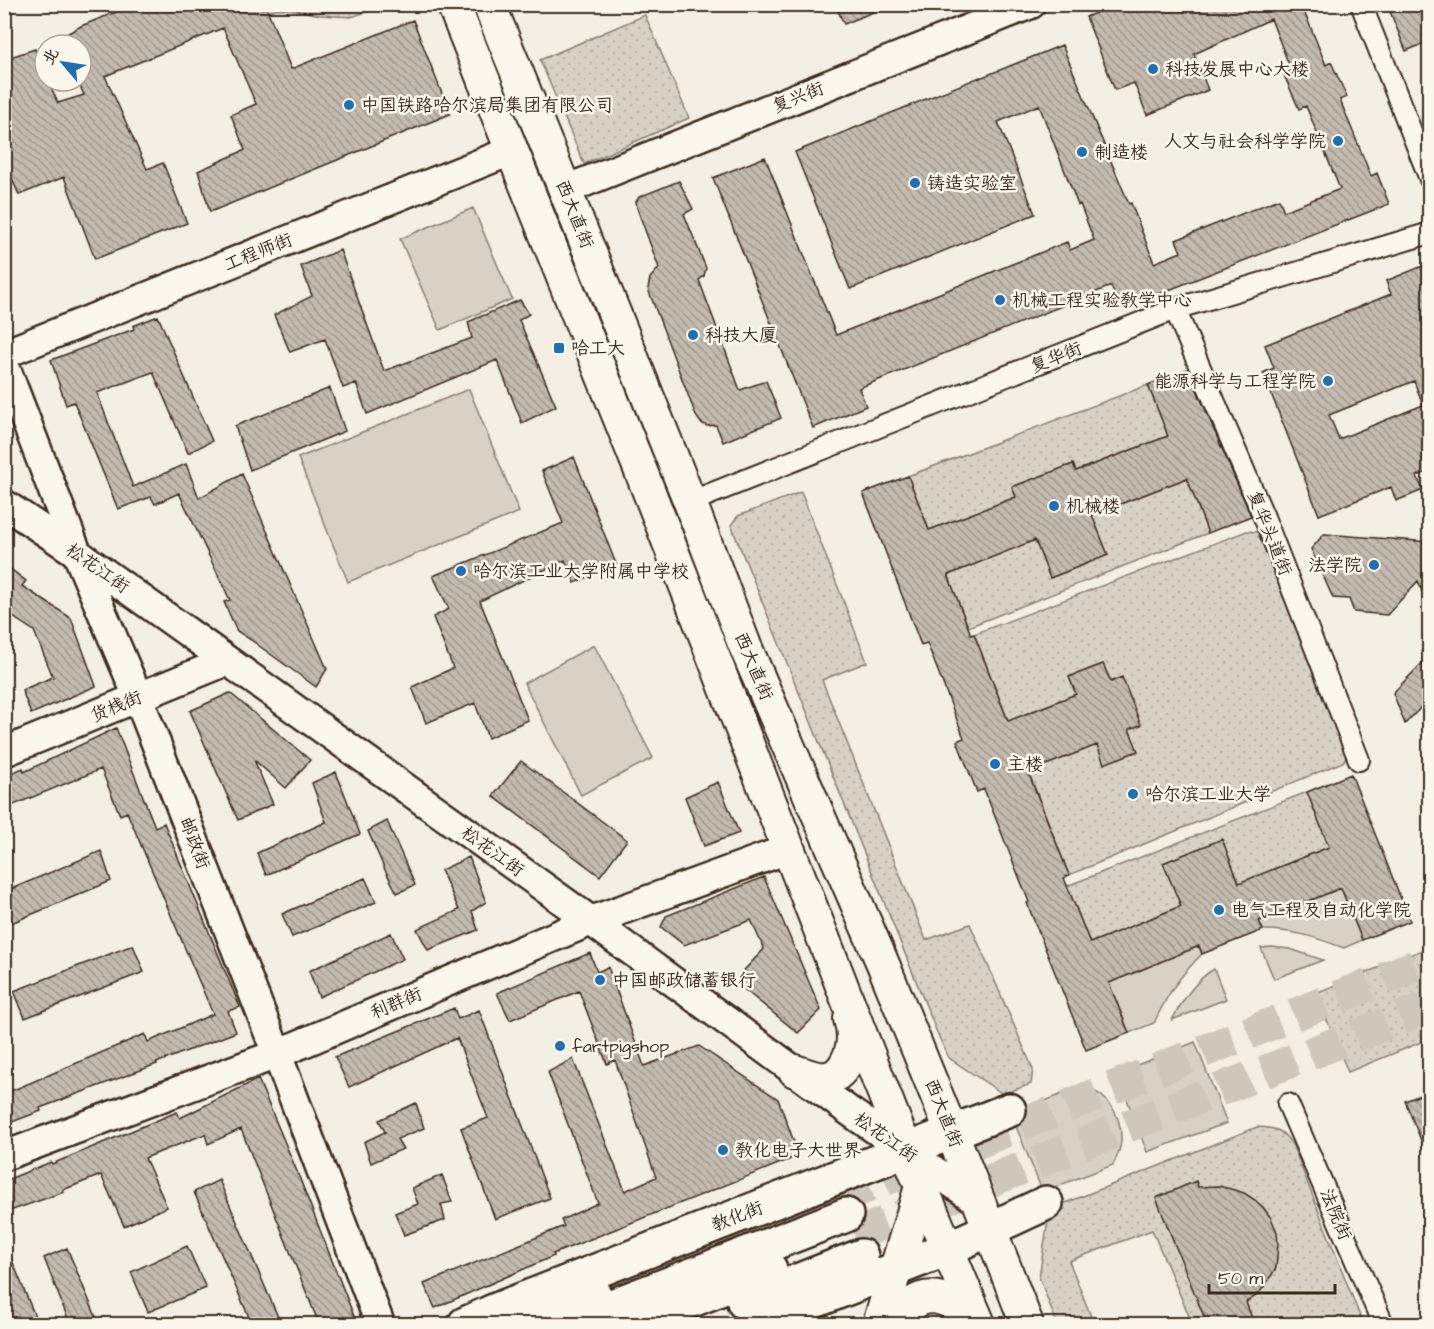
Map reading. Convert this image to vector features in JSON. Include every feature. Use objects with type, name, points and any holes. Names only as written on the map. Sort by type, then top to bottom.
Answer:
[{"type":"highway","name":"教化街","points":[[465,1324],[1009,1110]]},
{"type":"highway","points":[[756,1324],[947,1249],[984,1216],[1046,1203]]},
{"type":"highway","name":"教化街","points":[[524,1324],[850,1226]]},
{"type":"highway","points":[[565,1324],[850,1226]]},
{"type":"highway","points":[[632,1324],[850,1226]]},
{"type":"highway","points":[[686,1324],[850,1226]]},
{"type":"main road","name":"西大直街","points":[[453,4],[644,479],[906,1150],[978,1321]]},
{"type":"main road","name":"西大直街","points":[[489,4],[690,502],[745,646],[883,964],[1027,1324]]},
{"type":"main road","points":[[795,1071],[825,1079],[834,1077],[847,1061],[852,1049],[853,1030],[843,988]]},
{"type":"main road","points":[[879,1324],[921,1187]]},
{"type":"main road","points":[[892,1324],[909,1305],[918,1300],[937,1297],[957,1304],[978,1321]]},
{"type":"street","name":"复兴街","points":[[565,190],[1031,4]]},
{"type":"street","points":[[1361,4],[1430,179]]},
{"type":"street","name":"工程师街","points":[[4,354],[511,150]]},
{"type":"street","name":"复华街","points":[[690,502],[1175,309],[1430,233]]},
{"type":"street","name":"复华头道街","points":[[1175,309],[1264,517],[1359,760]]},
{"type":"street","name":"邮政街","points":[[4,364],[77,553],[138,697],[380,1324]]},
{"type":"street","name":"松花江街","points":[[4,504],[77,553],[591,921],[906,1150],[984,1216]]},
{"type":"street","name":"货栈街","points":[[4,752],[227,661]]},
{"type":"street","name":"利群街","points":[[4,1156],[277,1054],[591,921],[788,849]]},
{"type":"street","name":"法院街","points":[[1288,1104],[1383,1324]]},
{"type":"shaded area","points":[[265,5],[387,5],[351,17],[320,15],[291,9],[276,9],[268,12]]},
{"type":"shaded area","points":[[645,15],[689,118],[584,164],[540,60]]},
{"type":"shaded area","points":[[473,208],[512,299],[440,330],[400,239]]},
{"type":"shaded area","points":[[1148,385],[1168,436],[1076,471],[1073,464],[1012,487],[1016,497],[929,530],[908,476]]},
{"type":"shaded area","points":[[469,389],[519,512],[348,582],[298,458]]},
{"type":"shaded area","points":[[1187,478],[1208,533],[968,627],[948,575],[1035,540],[1050,578],[1108,555],[1092,515]]},
{"type":"shaded area","points":[[801,492],[867,662],[822,680],[926,940],[970,924],[1033,1069],[1031,1084],[1003,1094],[949,1058],[731,525],[738,516]]},
{"type":"shaded area","points":[[1247,531],[1265,533],[1347,756],[1343,762],[1069,875],[1025,763],[1041,767],[1097,745],[1137,751],[1129,729],[1140,725],[1121,678],[1111,682],[1103,664],[1069,677],[1076,694],[1020,716],[1012,730],[974,634]]},
{"type":"shaded area","points":[[594,645],[653,758],[581,795],[524,683]]},
{"type":"shaded area","points":[[1307,792],[1329,847],[1239,883],[1222,840],[1163,863],[1181,906],[1090,943],[1067,886]]},
{"type":"shaded area","points":[[1341,888],[1362,940],[1344,948],[1304,935],[1263,930],[1259,921]]},
{"type":"shaded area","points":[[1199,946],[1202,954],[1175,986],[1154,1023],[1129,1033],[1109,983]]},
{"type":"shaded area","points":[[1429,947],[1429,1039],[1348,1072],[1316,993]]},
{"type":"shaded area","points":[[1261,948],[1290,949],[1323,960],[1274,979]]},
{"type":"shaded area","points":[[1214,969],[1226,999],[1172,1020],[1195,985]]},
{"type":"shaded area","points":[[1195,1042],[1227,1123],[1147,1152],[1117,1073]]},
{"type":"shaded area","points":[[1083,1086],[1102,1096],[1116,1114],[1121,1134],[1117,1156],[1113,1165],[1047,1190],[1041,1188],[1013,1119],[1014,1113]]},
{"type":"shaded area","points":[[1257,1127],[1278,1130],[1293,1146],[1363,1324],[1177,1324],[1190,1318],[1152,1230],[1069,1261],[1094,1324],[1057,1324],[1039,1277],[1049,1214],[1058,1206]]},
{"type":"building","points":[[136,4],[265,4],[291,69],[413,20],[450,114],[210,212],[198,171],[245,150],[231,115],[256,104],[223,28],[105,76],[147,169],[163,163],[187,223],[95,259],[64,177],[19,195],[4,160],[4,59],[33,50],[33,93],[53,93],[58,103],[84,95],[83,93],[93,93],[93,33],[68,33]]},
{"type":"building","points":[[835,4],[890,4],[890,5],[844,24]]},
{"type":"building","points":[[1117,4],[1301,4],[1326,65],[1331,62],[1347,97],[1340,100],[1371,176],[1377,173],[1389,204],[1120,309],[1111,286],[859,388],[866,406],[813,428],[713,178],[765,157],[836,335],[1067,242],[1070,250],[1094,240],[1039,105],[998,122],[1035,214],[850,289],[795,152],[1062,45],[1129,204],[1131,203],[1154,263],[1181,252],[1176,240],[1279,199],[1284,211],[1340,189],[1306,106],[1299,109],[1284,75],[1291,70],[1271,19],[1194,54],[1208,90],[1147,115],[1134,83],[1115,90],[1086,17]]},
{"type":"building","points":[[1387,4],[1430,4],[1430,41],[1406,51]]},
{"type":"building","name":"科技大厦","points":[[679,181],[693,209],[684,214],[706,268],[704,276],[699,280],[740,390],[766,381],[781,418],[723,442],[716,425],[707,426],[701,423],[696,416],[648,289],[650,278],[659,268],[636,202],[639,197]]},
{"type":"building","points":[[340,250],[384,371],[472,338],[468,322],[520,300],[529,314],[519,320],[556,406],[522,423],[497,360],[367,414],[356,383],[343,388],[325,339],[290,352],[274,315],[312,296],[301,266]]},
{"type":"building","name":"能源科学与工程学院","points":[[1430,263],[1430,471],[1417,476],[1423,490],[1396,501],[1391,487],[1319,515],[1263,373],[1274,368],[1265,345],[1391,294],[1386,281]],"holes":[[[1414,381],[1423,405],[1339,439],[1329,415]]]},
{"type":"building","points":[[158,316],[212,441],[188,453],[153,372],[97,393],[133,487],[186,464],[199,498],[242,474],[327,669],[316,687],[237,631],[224,602],[230,600],[179,493],[155,504],[151,497],[118,509],[74,402],[66,405],[51,360],[134,329],[133,326]]},
{"type":"building","points":[[1188,369],[1251,516],[1208,533],[1187,478],[1092,515],[1108,555],[1050,578],[1035,540],[948,575],[1008,721],[1076,694],[1069,677],[1103,664],[1111,682],[1122,677],[1141,725],[1129,729],[1138,751],[1104,764],[1097,745],[1028,772],[1069,875],[1064,878],[1090,943],[1181,906],[1163,863],[1222,839],[1239,883],[1329,847],[1307,792],[1351,774],[1410,921],[1362,940],[1341,888],[1259,921],[1263,930],[1202,954],[1199,946],[1109,983],[1129,1033],[1086,1050],[984,789],[977,792],[957,741],[964,738],[927,643],[921,645],[863,493],[908,476],[929,530],[1016,497],[1012,487],[1073,464],[1076,471],[1168,436],[1148,385]]},
{"type":"building","points":[[330,388],[345,431],[250,470],[235,426]]},
{"type":"building","points":[[574,457],[616,564],[575,583],[565,560],[480,601],[528,720],[488,738],[475,703],[426,723],[412,687],[453,668],[433,617],[449,609],[433,576],[563,523],[542,471]]},
{"type":"building","name":"法学院","points":[[1324,534],[1430,542],[1430,607],[1428,607],[1418,581],[1387,615],[1354,612],[1349,599],[1333,598],[1311,549]]},
{"type":"building","points":[[4,564],[26,581],[22,586],[71,618],[96,686],[31,714],[22,690],[53,677],[34,631],[4,611]]},
{"type":"building","points":[[1430,655],[1430,698],[1405,724],[1393,693]]},
{"type":"building","points":[[230,693],[310,760],[286,788],[254,760],[273,804],[238,820],[190,711]]},
{"type":"building","points":[[116,728],[155,827],[164,823],[240,1007],[228,1011],[236,1032],[40,1108],[41,1111],[4,1125],[4,1094],[145,1034],[148,1042],[213,1014],[127,812],[120,815],[101,769],[4,809],[4,776],[23,768],[24,772]]},
{"type":"building","points":[[521,761],[627,840],[600,876],[493,796]]},
{"type":"building","points":[[336,772],[360,834],[266,875],[257,853],[326,822],[312,783]]},
{"type":"building","points":[[718,782],[739,833],[704,846],[685,797]]},
{"type":"building","points":[[387,821],[415,885],[397,893],[368,831]]},
{"type":"building","points":[[101,851],[111,881],[4,926],[4,892]]},
{"type":"building","points":[[469,857],[486,902],[472,911],[478,930],[428,950],[417,929],[459,910],[441,870]]},
{"type":"building","points":[[764,877],[821,1010],[798,1033],[734,981],[764,949],[751,920],[684,945],[661,927],[666,916]]},
{"type":"building","points":[[365,878],[376,902],[292,937],[282,914]]},
{"type":"building","points":[[391,933],[403,959],[319,997],[309,971]]},
{"type":"building","points":[[133,945],[144,972],[25,1018],[14,991]]},
{"type":"building","points":[[590,953],[597,972],[608,967],[644,1066],[699,1046],[778,1099],[797,1150],[791,1159],[553,1254],[554,1256],[435,1308],[424,1284],[564,1226],[561,1220],[598,1203],[548,1072],[573,1059],[625,1191],[656,1177],[615,1060],[607,1064],[579,991],[510,1020],[497,993]]},
{"type":"building","points":[[454,1008],[458,1019],[479,1010],[550,1198],[495,1219],[461,1128],[488,1118],[457,1038],[349,1087],[335,1057]]},
{"type":"building","points":[[258,1079],[357,1324],[319,1324],[241,1129],[208,1144],[205,1134],[145,1158],[167,1207],[124,1226],[101,1175],[63,1190],[64,1192],[4,1213],[4,1181],[51,1162],[52,1164],[177,1112],[180,1118]]},
{"type":"building","points":[[1430,1091],[1430,1160],[1429,1160],[1405,1101]]},
{"type":"building","points":[[416,1103],[424,1128],[397,1139],[403,1149],[371,1163],[364,1142],[385,1132],[379,1120]]},
{"type":"building","points":[[442,1175],[452,1202],[441,1204],[445,1220],[404,1235],[395,1213],[418,1204],[412,1188]]},
{"type":"building","points":[[219,1180],[281,1324],[252,1324],[194,1192]]},
{"type":"building","points":[[1196,1181],[1198,1187],[1218,1186],[1244,1193],[1263,1207],[1277,1232],[1276,1268],[1264,1287],[1246,1302],[1254,1324],[1207,1324],[1156,1198]]},
{"type":"building","points":[[5,1243],[38,1324],[4,1324]]},
{"type":"building","points":[[187,1246],[206,1288],[148,1312],[131,1272]]},
{"type":"building","points":[[67,1248],[99,1324],[70,1324],[44,1258]]},
{"type":"tunnel","points":[[839,1198],[1430,960]]},
{"type":"tunnel","points":[[854,1235],[1430,1006]]},
{"type":"place","name":"科技发展中心大楼","points":[[1153,69]]},
{"type":"place","name":"中国铁路哈尔滨局集团有限公司","points":[[349,105]]},
{"type":"place","name":"人文与社会科学学院","points":[[1338,141]]},
{"type":"place","name":"制造楼","points":[[1082,152]]},
{"type":"place","name":"铸造实验室","points":[[915,183]]},
{"type":"place","name":"机械工程实验教学中心","points":[[1000,300]]},
{"type":"place","name":"科技大厦","points":[[693,335]]},
{"type":"place","name":"哈工大","points":[[559,348]]},
{"type":"place","name":"能源科学与工程学院","points":[[1328,381]]},
{"type":"place","name":"机械楼","points":[[1054,506]]},
{"type":"place","name":"法学院","points":[[1374,565]]},
{"type":"place","name":"哈尔滨工业大学附属中学校","points":[[461,571]]},
{"type":"place","name":"主楼","points":[[995,764]]},
{"type":"place","name":"哈尔滨工业大学","points":[[1133,794]]},
{"type":"place","name":"电气工程及自动化学院","points":[[1219,910]]},
{"type":"place","name":"中国邮政储蓄银行","points":[[600,980]]},
{"type":"place","name":"fartpigshop","points":[[560,1046]]},
{"type":"place","name":"教化电子大世界","points":[[723,1150]]}]
